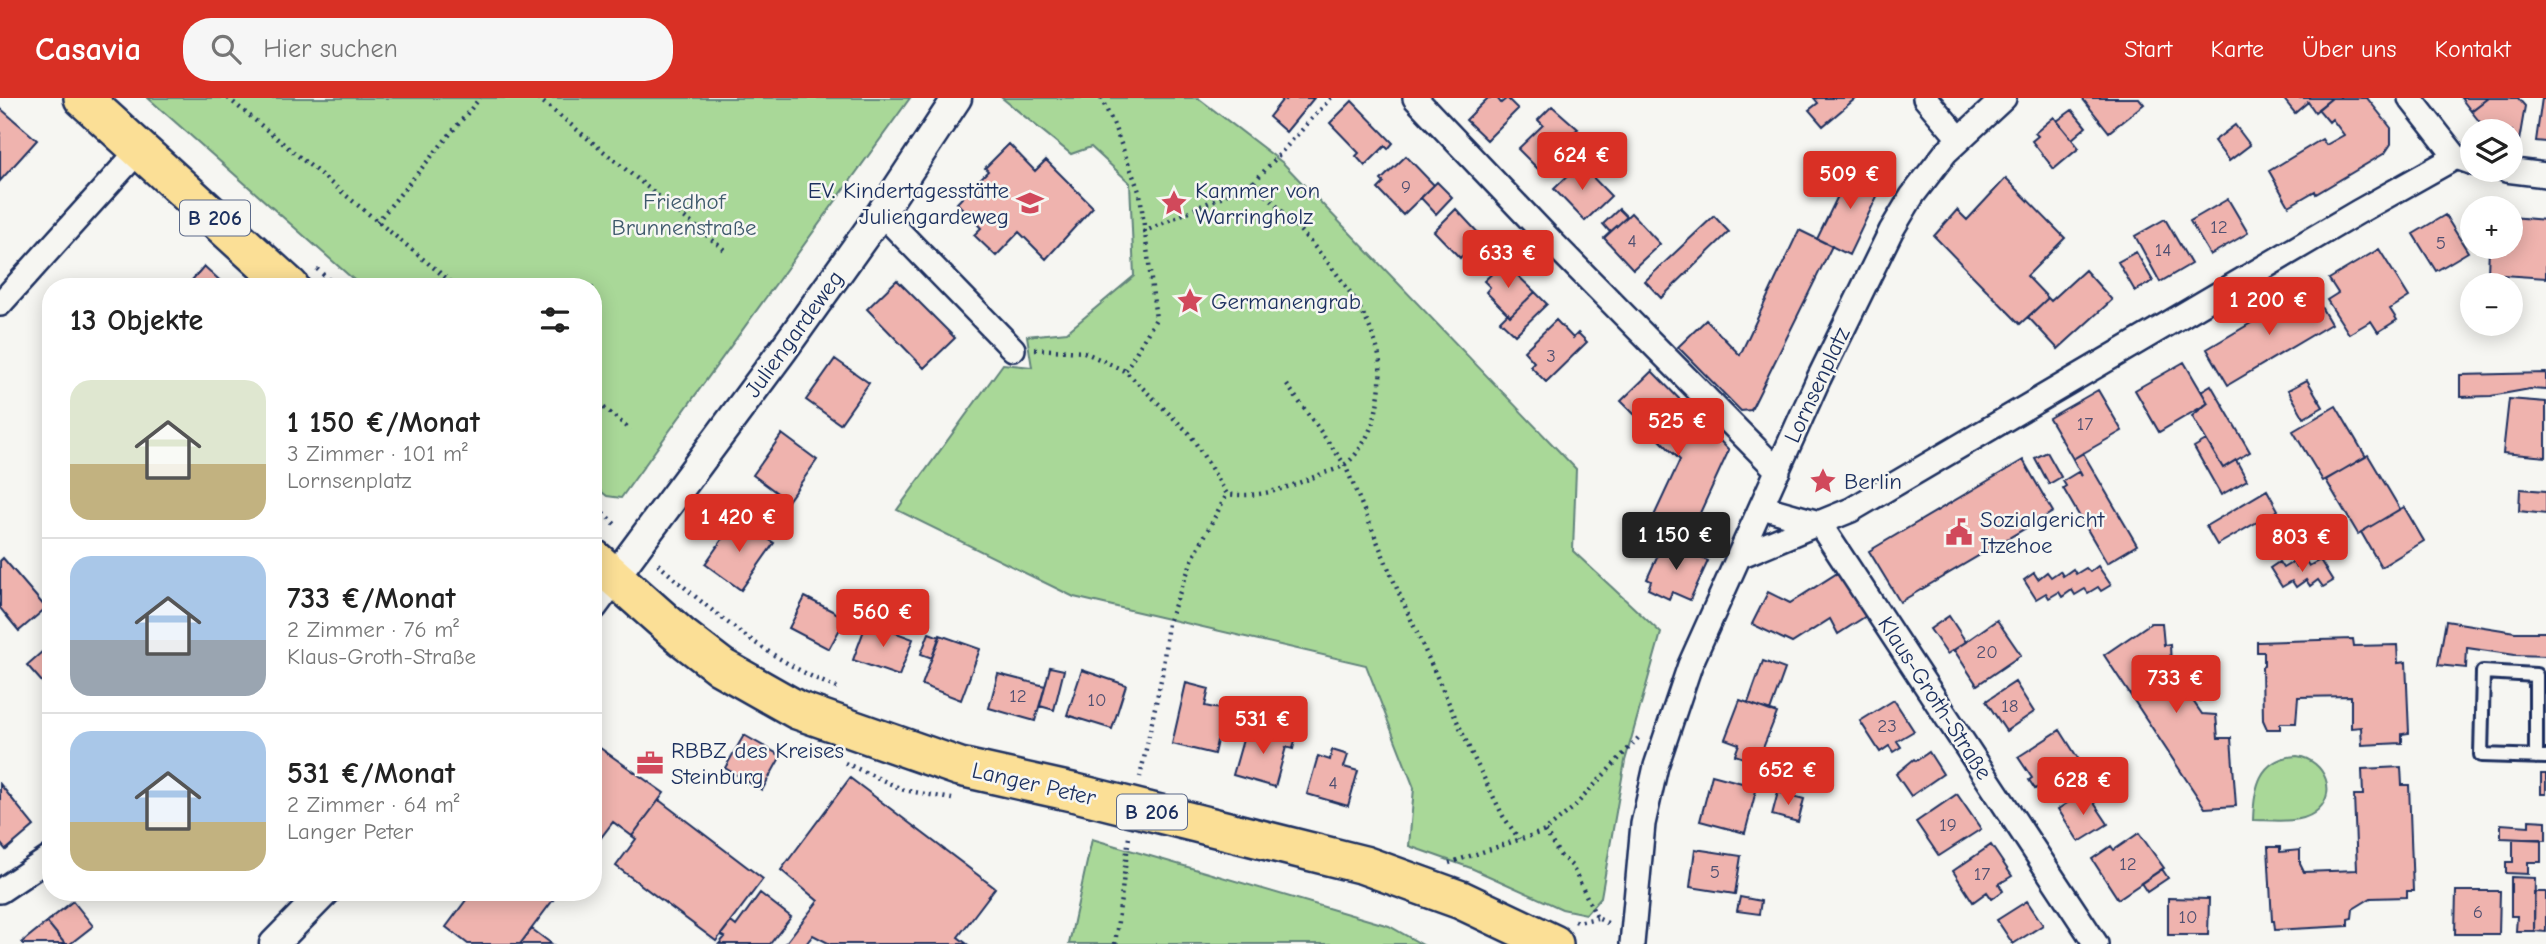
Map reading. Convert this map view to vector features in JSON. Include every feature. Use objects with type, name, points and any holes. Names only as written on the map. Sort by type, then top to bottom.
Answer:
[{"type":"main road","name":"B 206","points":[[83,98],[280,278]]},
{"type":"main road","name":"Langer Peter","points":[[602,582],[721,667],[797,710],[960,767],[1364,865],[1461,900],[1560,931]]},
{"type":"street","name":"Juliengardeweg","points":[[602,580],[639,547],[881,213],[957,98]]},
{"type":"street","points":[[1415,98],[1552,242],[1778,471]]},
{"type":"street","points":[[1925,98],[1959,138]]},
{"type":"street","name":"Lornsenplatz","points":[[1632,944],[1643,824],[1656,766],[1684,682],[1818,380],[1912,196],[1959,138],[2004,98]]},
{"type":"street","points":[[2410,98],[2460,155]]},
{"type":"street","points":[[0,304],[140,149]]},
{"type":"street","points":[[1740,556],[1852,510],[2358,212],[2460,162]]},
{"type":"street","points":[[2523,172],[2546,175]]},
{"type":"street","points":[[881,213],[1013,349]]},
{"type":"street","points":[[1762,507],[1819,523]]},
{"type":"street","name":"Klaus-Groth-Straße","points":[[1819,523],[2096,944]]},
{"type":"street","points":[[0,891],[42,863]]},
{"type":"street","points":[[274,944],[316,901]]},
{"type":"lane","points":[[2483,672],[2536,675],[2541,757],[2481,755],[2483,672]]},
{"type":"path","points":[[228,98],[446,278]]},
{"type":"path","points":[[377,222],[480,98]]},
{"type":"path","points":[[538,98],[727,252]]},
{"type":"path","points":[[1101,98],[1140,194],[1156,319],[1125,371]]},
{"type":"path","points":[[1143,232],[1254,182],[1331,98]]},
{"type":"path","points":[[1013,349],[1084,352],[1125,371],[1189,434],[1227,494],[1247,497],[1277,491],[1345,465],[1367,438],[1375,418],[1380,391],[1378,350],[1364,314],[1322,255],[1254,182]]},
{"type":"path","points":[[1287,385],[1345,465],[1398,591],[1472,754],[1503,816],[1519,839]]},
{"type":"path","points":[[602,406],[631,429]]},
{"type":"path","points":[[1148,742],[1162,676],[1168,623],[1193,558],[1227,494]]},
{"type":"path","points":[[602,511],[703,603],[748,637],[794,668],[848,692]]},
{"type":"path","points":[[1454,870],[1442,865],[1545,831],[1573,808],[1646,729]]},
{"type":"path","points":[[1115,944],[1132,808]]},
{"type":"path","points":[[1545,831],[1560,855],[1572,866],[1597,918],[1578,922],[1560,931]]},
{"type":"green space","name":"Friedhof Brunnenstraße","points":[[148,98],[910,98],[621,498],[607,496],[602,492],[602,278],[352,278]]},
{"type":"green space","points":[[1002,98],[1198,98],[1283,163],[1576,469],[1573,551],[1661,633],[1625,761],[1601,897],[1586,914],[1562,909],[1471,868],[1409,846],[1414,788],[1366,665],[1074,597],[897,510],[1003,364],[1032,367],[1027,336],[1067,332],[1134,276],[1130,183],[1091,147],[1071,154]]},
{"type":"green space","points":[[2297,756],[2315,764],[2326,779],[2326,797],[2322,806],[2301,819],[2253,820],[2257,787],[2266,769],[2274,762]]},
{"type":"green space","points":[[1092,839],[1389,926],[1421,944],[1069,944]]},
{"type":"building","points":[[1284,98],[1314,98],[1286,132],[1269,117]]},
{"type":"building","points":[[1488,98],[1497,98],[1501,103],[1507,98],[1518,109],[1487,140],[1466,120]]},
{"type":"building","points":[[1814,98],[1856,98],[1823,126],[1809,110],[1818,103]]},
{"type":"building","points":[[2082,98],[2139,98],[2144,104],[2109,132]]},
{"type":"building","points":[[2283,98],[2332,98],[2315,112],[2308,102],[2295,113]]},
{"type":"building","points":[[2332,98],[2367,98],[2391,128],[2391,144],[2385,153],[2316,194],[2315,191],[2289,206],[2269,171],[2322,139],[2326,145],[2344,135],[2332,119],[2329,122],[2318,109]]},
{"type":"building","points":[[2461,98],[2488,98],[2471,111]]},
{"type":"building","points":[[2488,98],[2518,98],[2525,106],[2523,119],[2477,119],[2471,111]]},
{"type":"building","points":[[2542,98],[2546,98],[2546,142],[2536,141]]},
{"type":"building","points":[[1352,101],[1393,143],[1388,149],[1385,146],[1365,166],[1356,156],[1359,153],[1330,123]]},
{"type":"building","points":[[1552,106],[1578,129],[1560,142],[1563,146],[1539,170],[1518,149],[1543,125],[1538,120]]},
{"type":"building","points":[[0,108],[37,140],[0,181]]},
{"type":"building","points":[[2072,110],[2086,127],[2072,139],[2057,121]]},
{"type":"building","points":[[2054,117],[2079,148],[2054,169],[2032,141],[2038,136],[2035,133]]},
{"type":"building","points":[[2235,125],[2250,145],[2229,161],[2214,141]]},
{"type":"building","points":[[1009,144],[1035,171],[1046,160],[1093,207],[1046,259],[1019,232],[996,256],[974,235],[981,228],[957,203],[988,171],[985,168]]},
{"type":"building","points":[[1406,156],[1434,185],[1403,215],[1378,189],[1384,183],[1381,180]]},
{"type":"building","points":[[1580,164],[1611,196],[1585,221],[1554,189]]},
{"type":"building","points":[[1858,169],[1880,179],[1877,186],[1881,188],[1849,255],[1817,239],[1849,173],[1855,175]]},
{"type":"building","points":[[2006,178],[2065,238],[2027,276],[2048,298],[2020,324],[1934,236],[1957,210],[1967,220]]},
{"type":"building","points":[[1437,182],[1452,197],[1436,214],[1421,198]]},
{"type":"building","points":[[2228,199],[2248,233],[2210,255],[2190,221]]},
{"type":"building","points":[[1456,209],[1482,237],[1479,240],[1485,247],[1471,260],[1465,253],[1460,258],[1434,231]]},
{"type":"building","points":[[1619,209],[1627,217],[1610,232],[1603,224]]},
{"type":"building","points":[[1631,213],[1660,244],[1633,269],[1604,238]]},
{"type":"building","points":[[2445,215],[2460,239],[2460,257],[2436,271],[2413,234]]},
{"type":"building","points":[[1714,216],[1729,232],[1661,298],[1645,281]]},
{"type":"building","points":[[2523,218],[2546,220],[2546,278],[2523,276],[2523,273],[2488,273],[2489,259],[2523,259]]},
{"type":"building","points":[[2165,219],[2191,264],[2160,282],[2135,236]]},
{"type":"building","points":[[1799,230],[1832,246],[1751,410],[1741,411],[1678,347],[1706,320],[1740,355]]},
{"type":"building","points":[[2379,249],[2409,297],[2390,309],[2397,320],[2378,332],[2371,321],[2349,334],[2327,300],[2338,293],[2329,279]]},
{"type":"building","points":[[2136,252],[2153,281],[2135,291],[2118,262]]},
{"type":"building","points":[[204,266],[217,278],[194,278]]},
{"type":"building","points":[[1498,268],[1504,274],[1510,268],[1535,292],[1510,316],[1486,292],[1490,287],[1484,281]]},
{"type":"building","points":[[2085,270],[2112,300],[2058,349],[2028,317],[2048,298],[2051,301]]},
{"type":"building","points":[[897,280],[955,338],[924,368],[867,309]]},
{"type":"building","points":[[2310,288],[2331,324],[2228,385],[2207,349]]},
{"type":"building","points":[[1535,292],[1547,304],[1515,335],[1500,321],[1508,313],[1510,316]]},
{"type":"building","points":[[1556,320],[1573,338],[1578,333],[1587,342],[1546,382],[1530,366],[1534,362],[1524,351]]},
{"type":"building","points":[[835,359],[869,383],[840,424],[806,400]]},
{"type":"building","points":[[2184,362],[2208,403],[2159,432],[2135,390]]},
{"type":"building","points":[[1652,371],[1729,450],[1683,550],[1646,533],[1680,460],[1621,401]]},
{"type":"building","points":[[2546,373],[2546,390],[2530,389],[2491,396],[2460,397],[2460,375]]},
{"type":"building","points":[[2307,380],[2323,407],[2304,418],[2288,390]]},
{"type":"building","points":[[2211,385],[2250,452],[2223,468],[2192,416],[2208,403],[2201,391]]},
{"type":"building","points":[[2098,390],[2122,431],[2073,459],[2049,418]]},
{"type":"building","points":[[2509,399],[2546,402],[2546,457],[2503,453]]},
{"type":"building","points":[[2336,406],[2366,457],[2323,481],[2293,431]]},
{"type":"building","points":[[782,434],[817,460],[788,501],[753,475]]},
{"type":"building","points":[[2206,440],[2223,468],[2236,460],[2247,480],[2221,495],[2194,447]]},
{"type":"building","points":[[2047,452],[2061,477],[2049,484],[2035,458]]},
{"type":"building","points":[[2083,453],[2137,545],[2107,563],[2063,488],[2066,486],[2063,481],[2078,472],[2082,476],[2073,459]]},
{"type":"building","points":[[2368,455],[2400,509],[2358,534],[2326,480]]},
{"type":"building","points":[[2023,460],[2053,512],[1900,602],[1869,551]]},
{"type":"building","points":[[2520,489],[2546,491],[2546,514],[2519,511]]},
{"type":"building","points":[[2267,490],[2278,510],[2217,545],[2206,526]]},
{"type":"building","points":[[2404,507],[2424,541],[2381,567],[2361,532]]},
{"type":"building","points":[[737,518],[774,543],[741,590],[705,564]]},
{"type":"building","points":[[1664,541],[1708,561],[1690,600],[1672,592],[1669,599],[1648,589],[1651,581],[1647,579]]},
{"type":"building","points":[[3,558],[42,603],[42,611],[19,631],[0,608],[0,561]]},
{"type":"building","points":[[2320,560],[2333,581],[2323,587],[2318,580],[2310,586],[2306,580],[2296,587],[2292,581],[2282,587],[2270,568],[2279,562],[2283,568],[2293,562],[2296,567],[2306,561],[2309,566]]},
{"type":"building","points":[[2098,566],[2111,585],[2101,591],[2098,587],[2088,593],[2085,589],[2075,595],[2072,590],[2062,597],[2059,592],[2049,598],[2046,593],[2036,599],[2024,580],[2034,573],[2038,579],[2047,572],[2051,577],[2060,571],[2063,576],[2073,569],[2076,574],[2086,568],[2090,572]]},
{"type":"building","points":[[1839,572],[1866,616],[1838,634],[1830,619],[1792,643],[1752,624],[1768,592],[1790,603]]},
{"type":"building","points":[[805,597],[846,618],[829,649],[789,628]]},
{"type":"building","points":[[1949,616],[1966,642],[1947,654],[1930,629]]},
{"type":"building","points":[[1997,620],[2021,655],[1977,685],[1954,650]]},
{"type":"building","points":[[2446,621],[2515,632],[2546,632],[2546,656],[2515,655],[2467,648],[2466,668],[2438,665]]},
{"type":"building","points":[[867,622],[913,639],[899,676],[853,660]]},
{"type":"building","points":[[2151,623],[2162,623],[2164,645],[2170,644],[2171,667],[2185,668],[2185,688],[2187,691],[2200,691],[2200,701],[2193,701],[2202,714],[2216,715],[2218,738],[2231,738],[2236,806],[2205,808],[2104,655]]},
{"type":"building","points":[[929,633],[940,637],[932,658],[921,654]]},
{"type":"building","points":[[940,635],[980,649],[961,700],[922,685]]},
{"type":"building","points":[[2353,639],[2354,646],[2397,645],[2398,663],[2406,662],[2409,733],[2402,734],[2402,743],[2362,745],[2361,727],[2351,728],[2351,696],[2298,697],[2296,723],[2280,723],[2280,729],[2267,729],[2263,720],[2264,652],[2257,652],[2257,642]]},
{"type":"building","points":[[42,652],[42,682],[27,665]]},
{"type":"building","points":[[1763,661],[1785,669],[1770,711],[1748,703]]},
{"type":"building","points":[[1050,667],[1064,670],[1054,710],[1040,706]]},
{"type":"building","points":[[1082,670],[1126,685],[1112,729],[1067,715]]},
{"type":"building","points":[[998,674],[1045,686],[1035,721],[989,708]]},
{"type":"building","points":[[2015,682],[2034,712],[2006,731],[1986,701]]},
{"type":"building","points":[[1186,683],[1209,689],[1205,706],[1224,710],[1214,754],[1172,744]]},
{"type":"building","points":[[1740,700],[1777,713],[1757,763],[1735,755],[1739,744],[1725,739]]},
{"type":"building","points":[[1894,700],[1914,731],[1897,741],[1901,747],[1893,752],[1889,746],[1880,752],[1860,721]]},
{"type":"building","points":[[1246,729],[1270,736],[1272,729],[1296,736],[1293,749],[1286,747],[1275,787],[1233,775]]},
{"type":"building","points":[[2060,730],[2079,760],[2035,789],[2029,780],[2032,778],[2018,757]]},
{"type":"building","points":[[744,735],[781,756],[762,790],[725,768]]},
{"type":"building","points":[[602,749],[664,793],[632,836],[613,822],[602,836]]},
{"type":"building","points":[[1332,750],[1348,755],[1344,767],[1358,771],[1348,806],[1307,794],[1318,756],[1330,760]]},
{"type":"building","points":[[1929,752],[1943,774],[1911,796],[1896,774],[1914,759],[1916,761]]},
{"type":"building","points":[[2401,767],[2402,785],[2409,785],[2413,891],[2407,891],[2407,897],[2371,898],[2353,909],[2348,926],[2275,930],[2272,921],[2268,847],[2280,847],[2280,852],[2300,850],[2300,864],[2304,872],[2357,870],[2354,795],[2363,795],[2362,769]]},
{"type":"building","points":[[2541,774],[2546,774],[2546,794],[2541,794]]},
{"type":"building","points":[[1712,775],[1757,787],[1745,833],[1700,821]]},
{"type":"building","points":[[850,778],[995,888],[958,937],[967,944],[830,944],[813,935],[806,944],[785,944],[818,901],[781,870]]},
{"type":"building","points":[[2080,782],[2086,791],[2071,801],[2064,793]]},
{"type":"building","points":[[0,784],[34,826],[6,850],[0,843]]},
{"type":"building","points":[[2086,791],[2108,824],[2079,842],[2058,809]]},
{"type":"building","points":[[1778,792],[1804,799],[1798,822],[1772,815]]},
{"type":"building","points":[[1957,794],[1981,829],[1939,856],[1916,822]]},
{"type":"building","points":[[659,800],[763,879],[716,941],[616,866],[636,839],[632,836]]},
{"type":"building","points":[[2529,820],[2546,821],[2546,840],[2501,838],[2501,824],[2529,826]]},
{"type":"building","points":[[2139,833],[2164,868],[2118,899],[2092,859],[2111,846],[2114,850]]},
{"type":"building","points":[[2513,839],[2541,839],[2541,862],[2528,862],[2528,874],[2506,873],[2506,862],[2513,862]]},
{"type":"building","points":[[1991,845],[2012,876],[1999,884],[2003,891],[1992,899],[1987,892],[1973,902],[1953,871]]},
{"type":"building","points":[[1695,849],[1741,856],[1735,894],[1690,887]]},
{"type":"building","points":[[2162,869],[2168,878],[2147,892],[2141,883]]},
{"type":"building","points":[[2511,877],[2535,878],[2534,931],[2516,931],[2517,916],[2511,916]]},
{"type":"building","points":[[2456,891],[2500,891],[2499,934],[2455,934]]},
{"type":"building","points":[[2534,892],[2546,892],[2546,932],[2534,931]]},
{"type":"building","points":[[760,893],[791,917],[770,944],[719,944],[725,937],[721,935],[731,922],[736,926]]},
{"type":"building","points":[[1740,897],[1761,901],[1759,914],[1737,911]]},
{"type":"building","points":[[2168,898],[2209,899],[2208,935],[2168,935]]},
{"type":"building","points":[[73,901],[93,926],[70,944],[65,944],[47,922]]},
{"type":"building","points":[[465,901],[552,901],[520,944],[468,944],[446,927]]},
{"type":"building","points":[[2027,901],[2043,925],[2013,944],[1997,920]]},
{"type":"building","points":[[47,922],[65,944],[23,944],[22,942]]},
{"type":"building","points":[[532,929],[552,944],[520,944]]},
{"type":"place","name":"EV. Kindertagesstätte Juliengardeweg","points":[[1030,203]]},
{"type":"place","name":"Kammer von Warringholz","points":[[1174,203]]},
{"type":"place","name":"Germanengrab","points":[[1190,301]]},
{"type":"place","name":"Berlin","points":[[1823,481]]},
{"type":"place","name":"Sozialgericht Itzehoe","points":[[1959,532]]},
{"type":"place","name":"RBBZ des Kreises Steinburg","points":[[650,763]]}]
